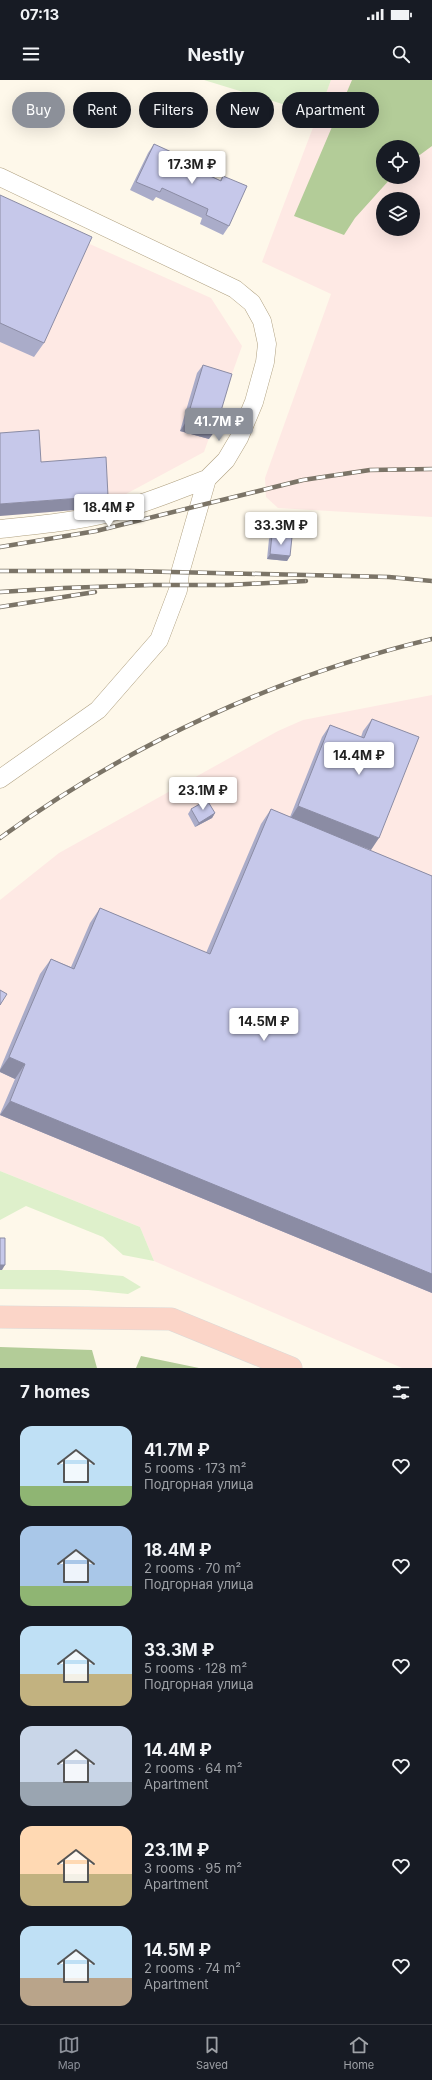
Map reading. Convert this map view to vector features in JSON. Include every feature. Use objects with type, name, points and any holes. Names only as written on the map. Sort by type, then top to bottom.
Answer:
[{"type":"main road","points":[[0,1317],[172,1319],[291,1368]]},
{"type":"street","points":[[0,177],[235,289],[252,303],[262,321],[267,344],[265,362],[254,402],[239,438],[226,460],[207,479],[137,505],[109,513],[76,520],[0,528]]},
{"type":"street","points":[[0,780],[98,710],[159,640],[178,590],[180,573],[207,479]]},
{"type":"shaded area","points":[[331,80],[432,80],[432,517],[278,508],[266,497],[265,478],[331,294],[262,262],[313,128],[379,128],[379,92],[326,92]]},
{"type":"shaded area","points":[[0,204],[211,298],[242,346],[204,452],[100,508],[0,516]]},
{"type":"shaded area","points":[[432,695],[432,1368],[402,1368],[154,1261],[140,1227],[0,1171],[0,900],[59,853],[278,731],[303,720]]},
{"type":"green space","points":[[204,80],[331,80],[327,92],[282,92],[282,104],[274,101],[274,92],[243,92]]},
{"type":"green space","points":[[352,80],[432,80],[432,146],[420,155],[420,140],[376,140],[376,184],[386,184],[378,192],[376,192],[376,195],[355,218],[344,235],[294,216],[332,128],[379,128],[379,92],[347,92]]},
{"type":"green space","points":[[0,1171],[140,1227],[154,1261],[123,1255],[103,1237],[26,1206],[0,1220]]},
{"type":"green space","points":[[0,1270],[58,1270],[123,1276],[141,1287],[128,1294],[88,1290],[0,1289]]},
{"type":"green space","points":[[0,1347],[92,1350],[97,1368],[0,1368]]},
{"type":"green space","points":[[141,1356],[199,1368],[136,1368]]},
{"type":"building","points":[[154,144],[178,155],[175,160],[221,181],[223,176],[247,186],[229,226],[206,215],[208,209],[162,188],[160,192],[136,182]]},
{"type":"building","points":[[0,195],[92,237],[44,343],[0,323]]},
{"type":"building","points":[[203,365],[232,374],[215,431],[186,422]]},
{"type":"building","points":[[39,430],[41,462],[106,457],[108,496],[0,504],[0,433]]},
{"type":"building","points":[[272,535],[292,537],[290,556],[270,554]]},
{"type":"building","points":[[372,719],[419,737],[379,838],[298,806],[330,725],[364,738]]},
{"type":"building","points":[[207,800],[215,813],[199,823],[191,809]]},
{"type":"building","points":[[271,809],[432,876],[432,1274],[10,1101],[25,1064],[9,1057],[51,959],[74,969],[100,908],[210,954]]},
{"type":"building","points":[[0,990],[7,994],[0,1005]]},
{"type":"building","points":[[0,1238],[5,1238],[5,1265],[0,1265]]},
{"type":"railway","points":[[0,547],[96,531],[303,480],[370,470],[432,469]]},
{"type":"railway","points":[[0,571],[130,571],[389,577],[432,581]]},
{"type":"railway","points":[[0,592],[64,588],[150,585],[228,585],[306,581]]},
{"type":"railway","points":[[0,607],[95,592]]},
{"type":"railway","points":[[0,838],[49,804],[100,772],[153,743],[206,717],[261,693],[317,672],[374,654],[432,639]]}]
